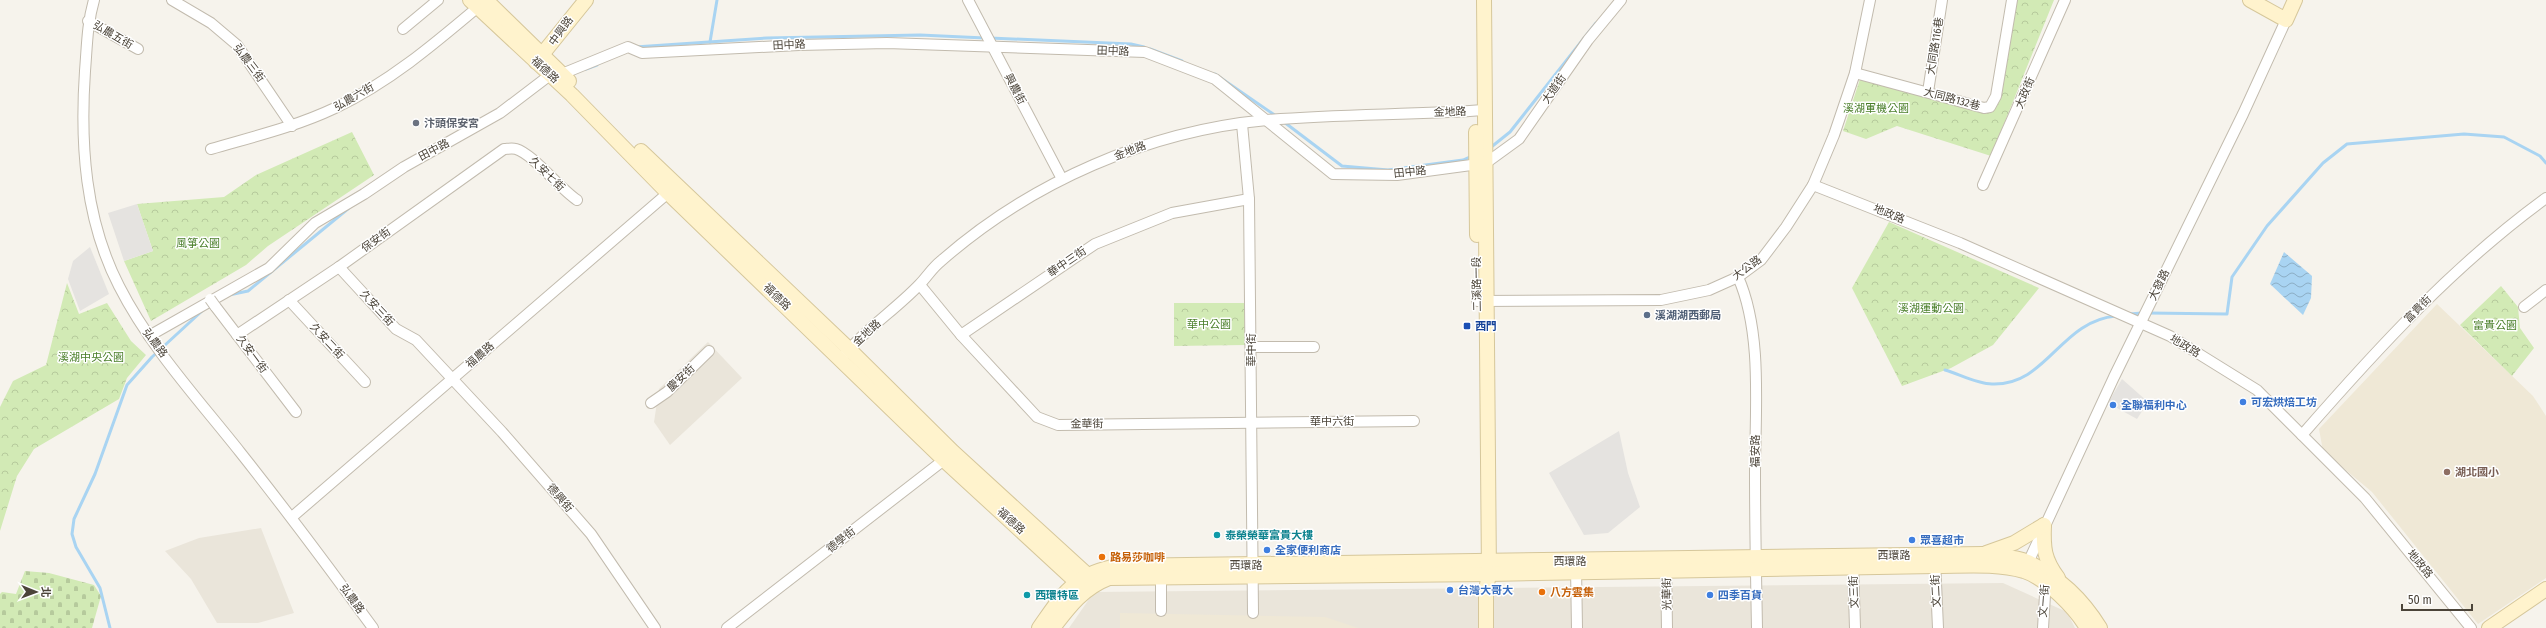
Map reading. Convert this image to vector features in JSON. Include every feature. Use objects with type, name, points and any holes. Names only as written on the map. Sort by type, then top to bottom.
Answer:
[{"type":"street","name":"弘農路","points":[[94,0],[88,21],[83,100],[85,162],[90,198],[97,229],[118,285],[149,336],[292,517],[373,628]]},
{"type":"street","name":"弘農三街","points":[[172,0],[211,22],[237,45],[292,126]]},
{"type":"street","points":[[403,29],[438,0]]},
{"type":"street","name":"中興路","points":[[540,59],[586,0]]},
{"type":"street","name":"興農街","points":[[968,0],[1062,179]]},
{"type":"street","name":"二溪路一段","points":[[1475,0],[1481,156],[1484,568],[1486,590],[1486,628]]},
{"type":"street","name":"二溪路一段","points":[[1480,110],[1484,0]]},
{"type":"street","name":"大道街","points":[[1481,156],[1519,139],[1588,40],[1621,0]]},
{"type":"street","name":"大公路","points":[[1482,301],[1661,300],[1709,290],[1738,277],[1761,260],[1786,228],[1813,185],[1834,135],[1855,73],[1870,0]]},
{"type":"street","name":"大同路116巷","points":[[1928,92],[1942,0]]},
{"type":"street","name":"大同路132巷","points":[[1855,73],[1984,108],[1990,107],[1996,96],[2012,0]]},
{"type":"street","name":"大政街","points":[[1983,185],[2065,0]]},
{"type":"street","points":[[2250,0],[2286,20]]},
{"type":"street","name":"大發路","points":[[2026,566],[2044,524],[2140,324],[2243,114],[2295,0]]},
{"type":"street","name":"弘農六街","points":[[211,149],[292,126],[335,108],[419,57],[478,2]]},
{"type":"street","name":"福德路","points":[[478,2],[556,75],[668,193],[845,354]]},
{"type":"street","name":"弘農五街","points":[[88,21],[138,50]]},
{"type":"street","name":"田中路","points":[[149,336],[212,302],[269,268],[315,223],[364,194],[404,166],[500,113],[556,75],[628,47],[642,52],[799,44],[887,44],[1145,52],[1215,79],[1333,174],[1397,175],[1481,156]]},
{"type":"street","name":"福德路","points":[[556,75],[668,178],[949,456],[1086,583]]},
{"type":"street","name":"金地路","points":[[845,354],[920,284],[938,262],[973,234],[1062,179],[1134,148],[1165,139],[1267,120],[1381,113],[1480,110]]},
{"type":"street","name":"華中街","points":[[1242,124],[1249,199],[1253,613]]},
{"type":"street","name":"保安街","points":[[237,335],[339,267],[486,160],[504,149],[515,149]]},
{"type":"street","name":"久安七街","points":[[515,149],[526,155],[563,191],[577,200]]},
{"type":"street","name":"地政路","points":[[1813,185],[1960,243],[2170,336],[2257,390],[2365,498],[2471,628]]},
{"type":"street","name":"福農路","points":[[292,517],[668,193]]},
{"type":"street","name":"富貴街","points":[[2302,434],[2377,349],[2442,285],[2506,226],[2546,198]]},
{"type":"street","name":"華中三街","points":[[961,335],[1095,244],[1172,213],[1249,199]]},
{"type":"street","name":"久安三街","points":[[339,267],[396,329],[416,340],[451,380]]},
{"type":"street","name":"福安路","points":[[1738,277],[1747,297],[1754,353],[1754,564],[1757,628]]},
{"type":"street","points":[[920,284],[961,335]]},
{"type":"street","points":[[2524,307],[2546,290]]},
{"type":"street","name":"久安二街","points":[[289,300],[365,382]]},
{"type":"street","name":"久安一街","points":[[212,302],[296,412]]},
{"type":"street","name":"金華街","points":[[961,335],[1037,417],[1058,425],[1251,421]]},
{"type":"street","points":[[1251,347],[1314,347]]},
{"type":"street","name":"慶安街","points":[[651,403],[666,392],[708,351]]},
{"type":"street","name":"德興街","points":[[451,380],[502,432],[591,534],[654,628]]},
{"type":"street","name":"華中六街","points":[[1251,421],[1414,421]]},
{"type":"street","name":"德學街","points":[[727,628],[949,456]]},
{"type":"street","points":[[1983,554],[2014,543],[2044,524]]},
{"type":"street","points":[[2044,524],[2043,543],[2047,562],[2062,583]]},
{"type":"street","name":"西環路","points":[[1053,628],[1086,583],[1101,569],[1118,566],[1253,571],[1576,567],[1935,560],[1983,554],[2026,566],[2046,579],[2082,618],[2087,628]]},
{"type":"street","name":"西環路","points":[[1935,560],[1985,566],[2026,566]]},
{"type":"street","name":"文二街","points":[[1935,560],[1938,628]]},
{"type":"street","name":"文三街","points":[[1853,561],[1855,628]]},
{"type":"street","name":"光華街","points":[[1666,565],[1667,628]]},
{"type":"street","points":[[1576,567],[1577,628]]},
{"type":"street","name":"西環路","points":[[1039,628],[1063,594],[1086,583],[1109,578],[1161,577],[1253,571]]},
{"type":"street","points":[[1161,577],[1161,611]]},
{"type":"street","name":"西環路","points":[[2046,579],[2062,583],[2080,600],[2100,628]]},
{"type":"street","name":"文一街","points":[[2043,628],[2046,579]]},
{"type":"street","points":[[2489,628],[2546,589]]},
{"type":"shaded area","points":[[137,204],[153,251],[124,261],[108,213]]},
{"type":"shaded area","points":[[90,247],[109,294],[80,311],[68,279],[73,261]]},
{"type":"shaded area","name":"湖北國小","points":[[2437,304],[2533,396],[2546,416],[2546,578],[2478,624],[2372,492],[2323,451],[2319,429]]},
{"type":"shaded area","points":[[708,342],[742,378],[670,445],[654,422],[659,389]]},
{"type":"shaded area","points":[[2122,379],[2148,402],[2137,419],[2108,403]]},
{"type":"shaded area","points":[[1619,431],[1628,473],[1640,507],[1608,533],[1584,535],[1549,473]]},
{"type":"shaded area","points":[[261,528],[294,613],[258,623],[217,623],[191,579],[165,551],[199,538]]},
{"type":"shaded area","points":[[2003,583],[2067,612],[2075,628],[1069,628],[1094,592]]},
{"type":"shaded area","points":[[1120,613],[1325,617],[1358,628],[1120,628]]},
{"type":"green space","name":"溪湖軍機公園","points":[[2015,0],[2054,0],[1991,156],[1897,126],[1866,139],[1843,131],[1860,79],[1993,108]]},
{"type":"green space","name":"風箏公園","points":[[352,132],[374,175],[268,246],[246,265],[151,321],[124,261],[153,251],[137,204],[224,197],[256,175]]},
{"type":"green space","name":"溪湖運動公園","points":[[1889,222],[2039,288],[1993,345],[1951,368],[1902,386],[1852,288]]},
{"type":"green space","name":"溪湖中央公園","points":[[67,283],[79,314],[107,303],[131,341],[146,355],[127,378],[119,399],[34,449],[17,476],[0,531],[0,407],[13,381],[46,365]]},
{"type":"green space","name":"富貴公園","points":[[2501,286],[2518,307],[2520,328],[2534,348],[2512,376],[2460,325]]},
{"type":"green space","name":"華中公園","points":[[1174,303],[1245,303],[1245,345],[1174,346]]},
{"type":"green space","points":[[25,571],[49,573],[94,585],[101,596],[92,628],[0,628],[0,594],[2,592],[16,594]]},
{"type":"water","points":[[2284,252],[2312,276],[2311,298],[2303,315],[2270,284]]},
{"type":"waterway","points":[[710,42],[717,0]]},
{"type":"waterway","points":[[1490,148],[1510,132],[1596,23]]},
{"type":"waterway","points":[[635,47],[767,38],[920,35],[985,38]]},
{"type":"waterway","points":[[990,38],[1131,44],[1144,47]]},
{"type":"waterway","points":[[1150,49],[1182,61]]},
{"type":"waterway","points":[[586,69],[597,65]]},
{"type":"waterway","points":[[1215,74],[1276,116]]},
{"type":"waterway","points":[[1284,122],[1342,166],[1388,170],[1463,160],[1472,156]]},
{"type":"waterway","points":[[2148,313],[2227,314],[2232,277],[2267,226],[2323,163],[2347,144],[2464,134],[2504,137],[2540,156],[2546,163]]},
{"type":"waterway","points":[[229,295],[248,291],[349,208]]},
{"type":"waterway","points":[[110,628],[100,588],[76,547],[72,534],[74,519],[95,474],[127,385],[152,357],[202,311]]},
{"type":"waterway","points":[[2130,314],[2142,313]]},
{"type":"waterway","points":[[1945,370],[1986,384],[2011,382],[2027,375],[2041,365],[2081,329],[2097,320],[2116,316]]},
{"type":"place","name":"汴頭保安宮","points":[[416,123]]},
{"type":"place","name":"溪湖湖西郵局","points":[[1647,315]]},
{"type":"place","name":"西門","points":[[1467,326]]},
{"type":"place","name":"可宏烘焙工坊","points":[[2243,402]]},
{"type":"place","name":"全聯福利中心","points":[[2113,405]]},
{"type":"place","name":"湖北國小","points":[[2447,472]]},
{"type":"place","name":"泰榮榮華富貴大樓","points":[[1217,535]]},
{"type":"place","name":"眾喜超市","points":[[1912,540]]},
{"type":"place","name":"全家便利商店","points":[[1267,550]]},
{"type":"place","name":"路易莎咖啡","points":[[1102,557]]},
{"type":"place","name":"台灣大哥大","points":[[1450,590]]},
{"type":"place","name":"八方雲集","points":[[1542,592]]},
{"type":"place","name":"西環特區","points":[[1027,595]]},
{"type":"place","name":"四季百貨","points":[[1710,595]]}]
